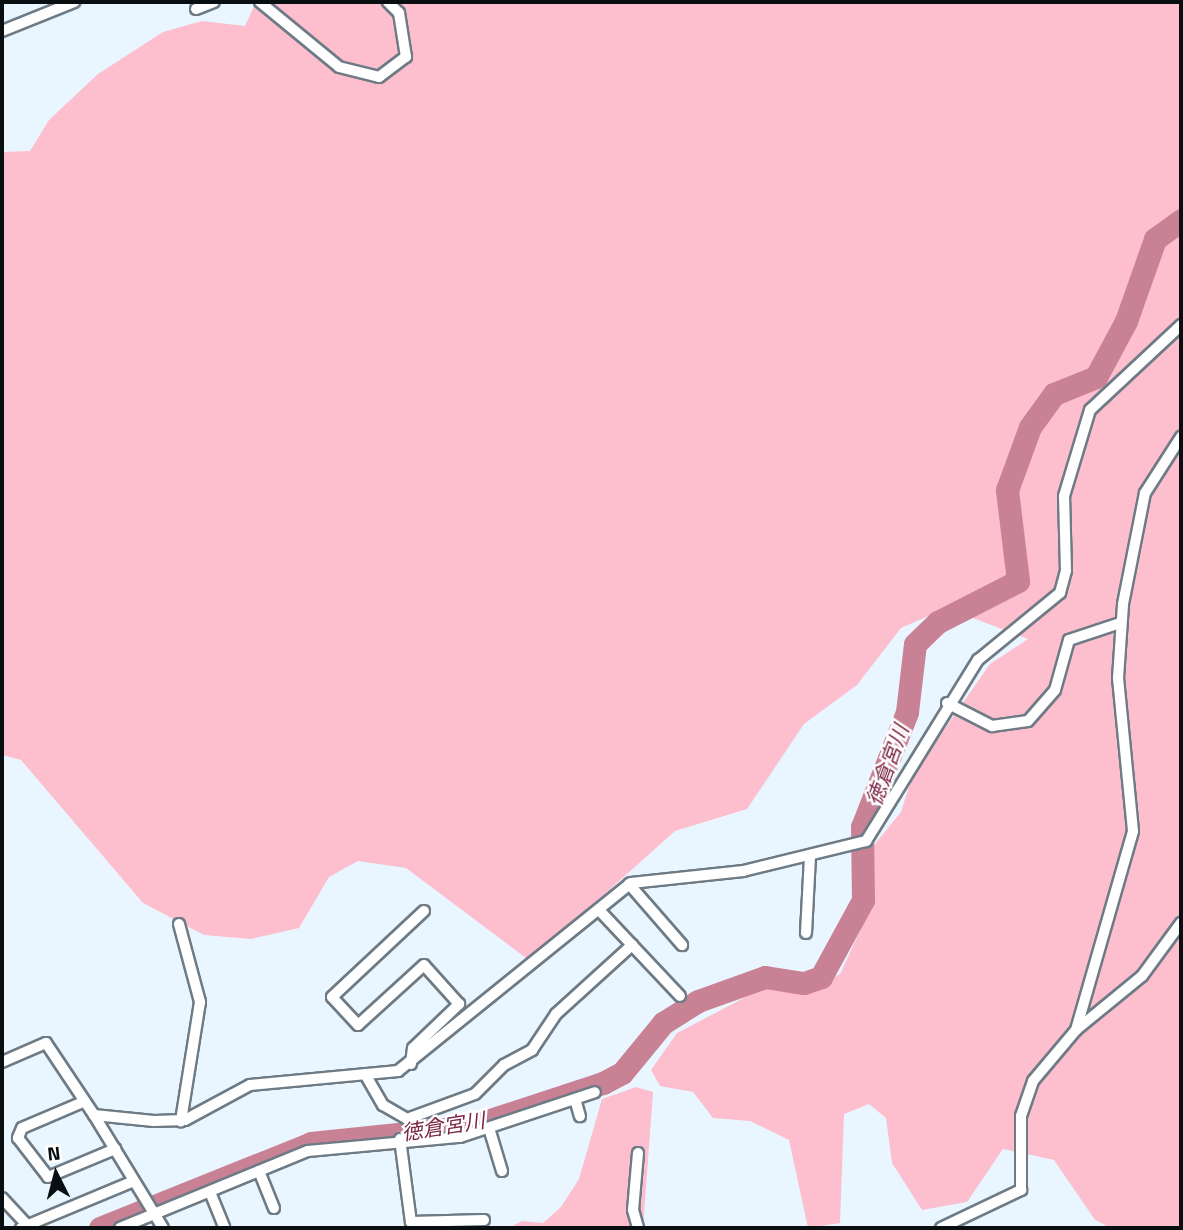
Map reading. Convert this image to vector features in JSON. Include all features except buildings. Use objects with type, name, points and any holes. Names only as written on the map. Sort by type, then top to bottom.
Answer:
[{"type":"street","points":[[2,31],[73,2]]},
{"type":"street","points":[[196,9],[214,2]]},
{"type":"street","points":[[260,2],[339,68],[379,77],[407,57],[399,13],[388,2]]},
{"type":"street","points":[[94,1115],[181,1121],[233,1088],[365,1074],[411,1064],[629,884],[810,857],[852,847],[876,830],[947,703],[986,652],[1060,593],[1066,572],[1066,485],[1090,410],[1181,325]]},
{"type":"street","points":[[1076,1030],[1133,831],[1120,623],[1145,493],[1181,437]]},
{"type":"street","points":[[947,703],[992,726],[1028,722],[1055,690],[1069,640],[1120,623]]},
{"type":"street","points":[[806,933],[810,857]]},
{"type":"street","points":[[629,884],[682,945]]},
{"type":"street","points":[[599,909],[680,996]]},
{"type":"street","points":[[411,1064],[412,1048],[459,1004],[424,965],[358,1025],[332,997],[424,911]]},
{"type":"street","points":[[941,1228],[1021,1190],[1026,1096],[1076,1030],[1129,990],[1181,923]]},
{"type":"street","points":[[179,924],[200,1002],[181,1121]]},
{"type":"street","points":[[365,1074],[383,1105],[407,1119],[475,1094],[504,1065],[532,1050],[556,1014],[632,944]]},
{"type":"street","points":[[2,1062],[46,1043],[163,1228]]},
{"type":"street","points":[[120,1228],[308,1151],[400,1139],[460,1137],[595,1093]]},
{"type":"street","points":[[575,1099],[580,1116]]},
{"type":"street","points":[[83,1102],[22,1128],[18,1138],[48,1177],[115,1149]]},
{"type":"street","points":[[489,1128],[502,1171]]},
{"type":"street","points":[[400,1139],[411,1222],[484,1220]]},
{"type":"street","points":[[638,1153],[633,1210],[638,1228]]},
{"type":"street","points":[[259,1171],[274,1208]]},
{"type":"street","points":[[2,1198],[24,1227],[134,1181]]},
{"type":"street","points":[[210,1192],[224,1227]]},
{"type":"shaded area","points":[[256,2],[1181,2],[1181,1228],[1111,1228],[1095,1220],[1054,1160],[1003,1149],[967,1202],[922,1210],[892,1163],[886,1118],[869,1104],[844,1114],[840,1223],[808,1228],[789,1140],[750,1121],[713,1118],[693,1092],[660,1086],[651,1070],[677,1033],[761,989],[809,989],[840,974],[874,901],[874,845],[901,812],[913,774],[990,664],[1028,639],[947,608],[901,628],[857,685],[804,724],[747,809],[675,831],[530,961],[406,868],[358,861],[329,877],[299,928],[251,939],[204,935],[143,903],[21,760],[2,755],[2,152],[30,151],[49,120],[98,74],[163,32],[202,21],[245,26]]},
{"type":"shaded area","points":[[636,1087],[653,1092],[643,1228],[509,1228],[522,1221],[543,1223],[561,1207],[579,1179],[602,1099]]},
{"type":"waterway","name":"徳倉宮川","points":[[100,1228],[311,1143],[472,1126],[603,1083],[622,1073],[663,1023],[698,1001],[765,977],[804,983],[821,977],[863,900],[862,827],[907,712],[915,644],[938,622],[1018,581],[1007,490],[1030,427],[1054,394],[1096,377],[1126,321],[1155,239],[1181,220]]}]
